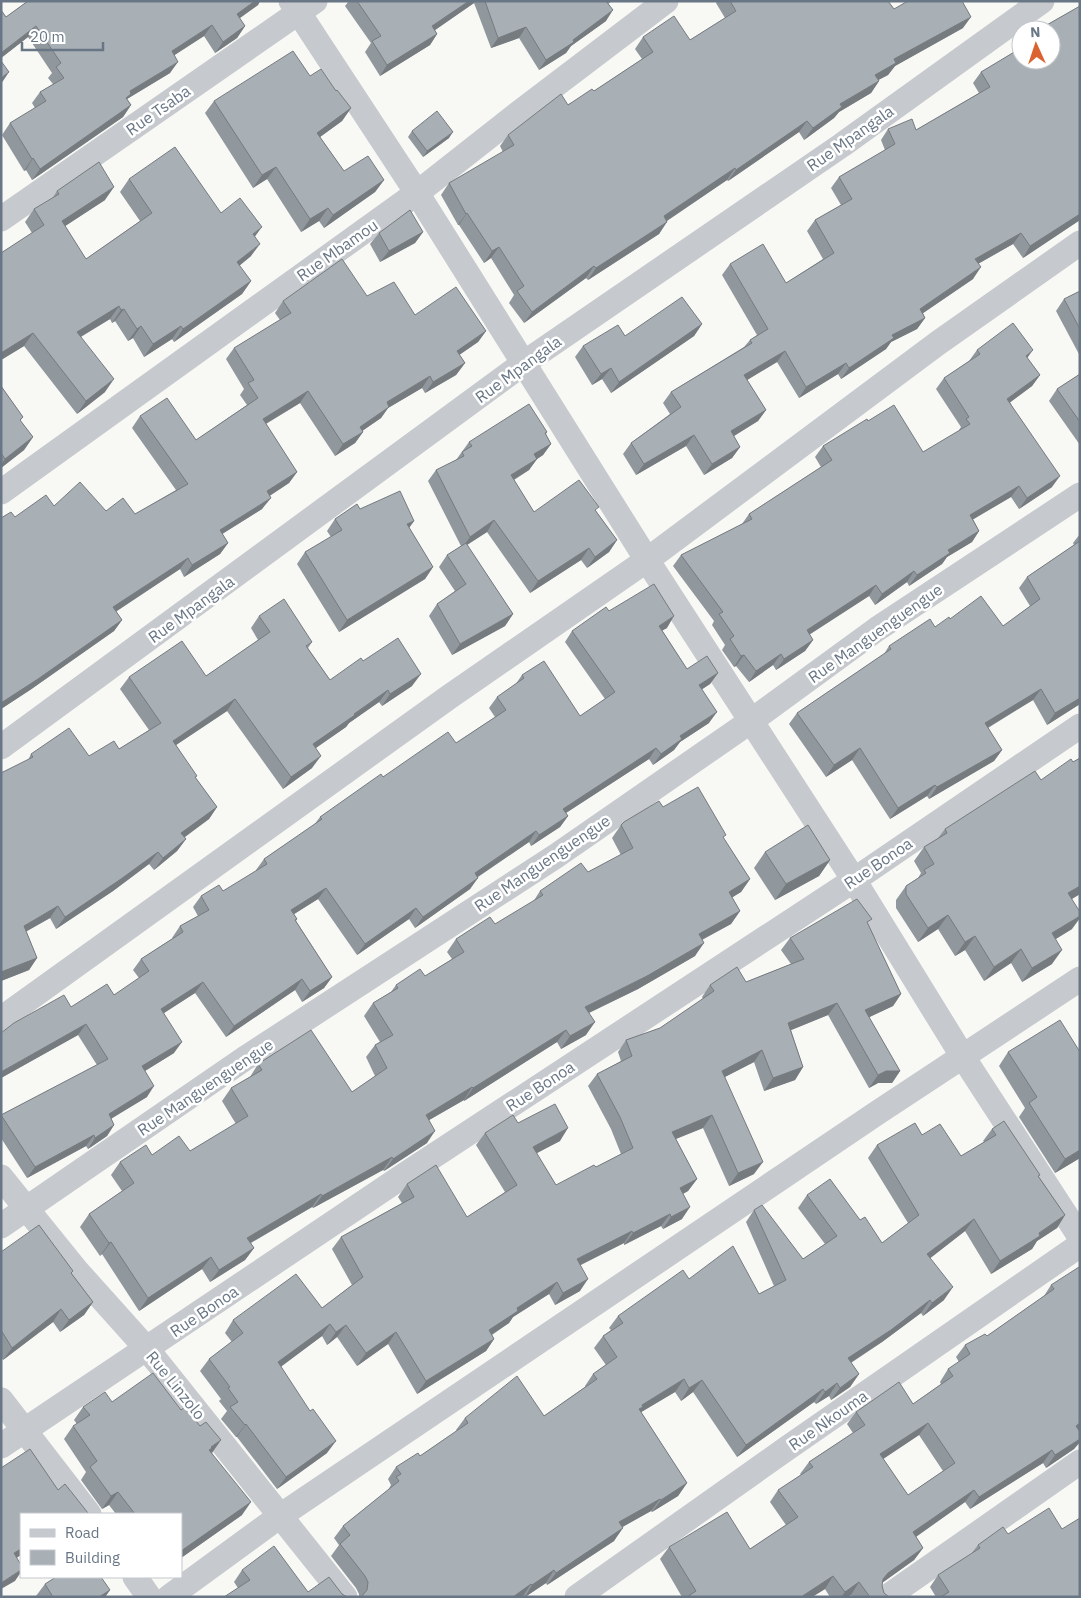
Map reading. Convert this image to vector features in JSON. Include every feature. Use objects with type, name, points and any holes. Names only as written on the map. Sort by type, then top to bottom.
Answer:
[{"type":"street","name":"Rue Mbamou","points":[[1,492],[417,194],[520,112],[666,1]]},
{"type":"street","name":"Rue Mpangala","points":[[1,747],[524,363],[842,145],[1042,1]]},
{"type":"street","points":[[301,5],[417,194],[647,560],[854,880],[963,1057],[1080,1237]]},
{"type":"street","name":"Rue Tsaba","points":[[1,219],[301,5]]},
{"type":"street","points":[[1,1019],[449,697],[647,560],[938,343],[1080,242]]},
{"type":"street","name":"Rue Manguenguengue","points":[[1,1226],[244,1059],[556,856],[751,721],[877,630],[1080,495]]},
{"type":"street","name":"Rue Bonoa","points":[[1,1446],[411,1171],[854,880],[1080,726]]},
{"type":"street","points":[[169,1597],[280,1516],[877,1113],[1080,979]]},
{"type":"street","name":"Rue Linzolo","points":[[1,1177],[77,1271],[147,1349],[345,1597]]},
{"type":"street","name":"Rue Nkouma","points":[[577,1597],[786,1449],[1080,1246]]},
{"type":"street","points":[[1,1400],[88,1513]]},
{"type":"street","points":[[887,1597],[1080,1462]]},
{"type":"street","points":[[136,1578],[149,1597]]},
{"type":"building","points":[[28,1],[255,1],[237,14],[245,26],[223,42],[212,25],[172,51],[178,62],[130,91],[131,94],[126,98],[131,105],[40,169],[10,123],[46,101],[40,92],[64,78],[56,67],[61,63],[36,26],[1,53],[1,10],[6,17]]},
{"type":"building","points":[[357,1],[469,1],[432,26],[437,34],[387,65],[372,41],[381,36]]},
{"type":"building","points":[[485,1],[606,1],[613,10],[573,40],[574,42],[546,60],[526,27],[498,38]]},
{"type":"building","points":[[730,1],[888,1],[894,9],[908,1],[962,1],[971,17],[894,59],[896,63],[875,75],[879,81],[840,104],[842,107],[813,128],[807,121],[736,170],[735,168],[664,216],[667,222],[596,268],[594,266],[532,312],[517,291],[524,286],[499,247],[492,251],[466,214],[449,183],[514,145],[508,135],[561,94],[568,105],[592,89],[594,91],[653,52],[643,37],[674,16],[690,40],[736,11]]},
{"type":"building","points":[[1080,6],[1080,214],[1030,246],[1021,233],[975,259],[981,267],[920,309],[925,318],[892,335],[894,338],[849,368],[846,363],[806,387],[785,351],[744,375],[766,410],[731,431],[740,447],[712,464],[694,435],[644,464],[631,443],[681,407],[671,392],[752,343],[750,340],[768,329],[730,264],[763,244],[786,283],[834,253],[815,220],[852,199],[839,177],[895,144],[888,129],[912,119],[916,130],[990,87],[981,72],[1011,54],[1011,70],[1061,70],[1061,20],[1056,20]]},
{"type":"building","points":[[293,51],[310,76],[321,69],[336,91],[351,108],[317,133],[344,171],[368,156],[384,180],[333,215],[328,208],[310,219],[276,167],[262,175],[214,101]]},
{"type":"building","points":[[1,61],[9,72],[1,78]]},
{"type":"building","points":[[437,111],[453,132],[427,151],[412,131]]},
{"type":"building","points":[[175,147],[221,213],[240,198],[262,227],[253,234],[260,244],[237,262],[251,281],[183,329],[181,326],[153,344],[141,326],[137,329],[124,309],[121,310],[119,306],[77,332],[114,379],[86,401],[33,333],[1,353],[1,253],[44,225],[34,209],[59,194],[57,191],[99,162],[114,187],[62,221],[86,259],[152,213],[129,179]]},
{"type":"building","points":[[410,210],[423,232],[389,251],[379,233]]},
{"type":"building","points":[[342,259],[367,296],[394,282],[415,315],[456,287],[486,331],[457,351],[465,363],[433,382],[430,376],[387,402],[389,407],[360,427],[363,432],[343,444],[308,391],[263,419],[297,472],[267,491],[271,498],[220,530],[228,543],[192,565],[188,558],[113,607],[122,620],[1,703],[1,518],[11,512],[15,517],[46,495],[54,506],[80,482],[106,511],[123,498],[135,514],[188,484],[140,416],[167,398],[196,440],[258,398],[248,383],[254,380],[234,348],[291,313],[283,301]]},
{"type":"building","points":[[1080,291],[1080,329],[1064,299]]},
{"type":"building","points":[[682,297],[702,324],[619,382],[611,368],[601,374],[583,346],[618,325],[625,336]]},
{"type":"building","points":[[1013,323],[1033,350],[1026,356],[1040,375],[1007,399],[1060,476],[1027,498],[1019,486],[970,515],[979,531],[948,550],[950,553],[917,575],[914,571],[882,594],[876,585],[807,630],[813,640],[784,659],[781,654],[756,671],[744,655],[741,656],[730,639],[734,636],[719,614],[723,612],[681,555],[752,519],[749,514],[832,460],[823,446],[894,405],[923,452],[970,424],[966,419],[969,417],[944,378],[980,354],[977,350]]},
{"type":"building","points":[[1080,374],[1080,422],[1057,389]]},
{"type":"building","points":[[1,386],[23,417],[20,420],[33,437],[5,459],[1,453]]},
{"type":"building","points":[[529,404],[547,432],[545,433],[551,444],[534,454],[537,459],[511,475],[534,512],[579,480],[599,507],[595,510],[617,540],[595,557],[589,548],[538,581],[494,520],[470,537],[436,470],[464,456],[462,452],[472,446],[469,442]]},
{"type":"building","points":[[400,491],[414,521],[407,524],[433,567],[347,620],[305,552],[342,530],[335,519],[357,504],[360,509]]},
{"type":"building","points":[[1080,541],[1080,698],[1055,713],[1041,689],[985,723],[1002,750],[937,787],[935,785],[898,808],[860,748],[834,765],[797,713],[891,649],[889,646],[930,619],[935,627],[949,617],[950,619],[981,596],[1003,626],[1040,599],[1027,577]]},
{"type":"building","points":[[466,543],[513,614],[460,644],[437,604],[466,584],[447,555]]},
{"type":"building","points":[[654,584],[674,616],[659,626],[687,669],[707,656],[718,673],[699,685],[717,712],[680,736],[682,739],[661,754],[656,748],[563,809],[568,816],[539,835],[536,831],[475,873],[478,878],[423,917],[416,908],[365,944],[326,888],[291,910],[297,919],[295,920],[332,977],[310,991],[302,979],[234,1026],[203,982],[161,1009],[182,1042],[142,1066],[154,1086],[109,1114],[114,1125],[95,1138],[94,1135],[35,1167],[1,1115],[108,1059],[86,1024],[1,1072],[1,1033],[14,1023],[64,995],[71,1007],[107,984],[114,995],[149,971],[141,959],[183,932],[180,926],[209,910],[201,896],[219,885],[223,891],[267,864],[264,859],[322,819],[320,817],[381,774],[383,777],[448,732],[456,743],[506,710],[497,697],[524,678],[522,675],[544,661],[580,716],[615,692],[572,631],[606,607],[609,611]]},
{"type":"building","points":[[284,599],[312,642],[306,646],[330,680],[361,658],[363,661],[398,638],[421,674],[390,694],[388,690],[313,744],[321,756],[291,777],[235,699],[173,741],[197,776],[195,777],[217,807],[181,833],[186,839],[163,858],[158,852],[65,917],[58,906],[24,926],[37,958],[1,972],[1,773],[33,757],[31,754],[69,728],[89,756],[114,741],[119,749],[161,723],[129,677],[182,641],[206,676],[270,632],[259,616]]},
{"type":"building","points":[[1080,758],[1080,886],[1068,893],[1080,912],[1080,916],[1052,933],[1062,950],[1032,968],[1021,949],[994,967],[975,936],[965,942],[948,915],[928,928],[906,894],[906,886],[926,873],[924,870],[934,864],[924,847],[947,833],[945,829],[1035,771],[1041,780],[1071,759],[1073,762]]},
{"type":"building","points":[[698,787],[726,835],[723,837],[750,879],[729,892],[740,911],[699,934],[704,943],[647,976],[585,1007],[595,1022],[570,1036],[566,1030],[426,1115],[435,1131],[393,1159],[392,1157],[322,1196],[321,1194],[247,1238],[254,1248],[219,1270],[211,1257],[148,1298],[111,1242],[109,1243],[89,1214],[134,1183],[120,1162],[146,1145],[152,1155],[179,1136],[190,1151],[248,1116],[231,1088],[262,1070],[258,1064],[311,1030],[352,1092],[387,1068],[375,1045],[393,1035],[373,1003],[398,988],[396,985],[420,969],[425,976],[464,952],[456,939],[490,917],[495,924],[543,895],[540,891],[581,863],[588,872],[633,848],[621,825],[624,822],[659,801],[663,807]]},
{"type":"building","points":[[808,825],[830,860],[786,884],[765,852]]},
{"type":"building","points":[[857,899],[872,919],[867,922],[901,994],[865,1010],[900,1071],[886,1071],[878,1075],[837,1003],[788,1023],[803,1067],[773,1078],[762,1050],[722,1071],[763,1162],[738,1173],[712,1115],[672,1132],[697,1179],[680,1188],[690,1207],[671,1217],[670,1214],[633,1233],[632,1231],[577,1259],[588,1279],[563,1293],[557,1282],[517,1308],[518,1311],[489,1330],[494,1339],[426,1381],[396,1332],[366,1353],[346,1325],[336,1332],[330,1324],[278,1362],[310,1411],[313,1409],[336,1441],[286,1477],[246,1424],[230,1407],[238,1402],[228,1388],[230,1387],[209,1359],[243,1333],[233,1320],[296,1274],[322,1308],[363,1277],[341,1237],[414,1197],[407,1184],[436,1165],[467,1217],[517,1185],[485,1133],[513,1115],[518,1123],[555,1104],[568,1128],[533,1147],[556,1185],[594,1165],[596,1167],[633,1148],[620,1117],[597,1074],[632,1056],[626,1040],[660,1028],[714,991],[710,985],[737,967],[746,982],[804,959],[790,938]]},
{"type":"building","points":[[1060,1020],[1080,1052],[1080,1150],[1065,1159],[1029,1103],[1037,1097],[1008,1052]]},
{"type":"building","points":[[1004,1121],[1065,1215],[1039,1233],[1040,1236],[1000,1261],[974,1219],[927,1254],[953,1287],[932,1303],[930,1300],[891,1330],[848,1358],[859,1374],[840,1388],[837,1383],[825,1392],[823,1389],[746,1445],[702,1380],[689,1388],[684,1379],[642,1405],[643,1407],[639,1409],[687,1483],[661,1500],[619,1522],[623,1528],[556,1573],[554,1570],[513,1597],[361,1597],[367,1590],[368,1582],[340,1544],[350,1535],[343,1526],[399,1481],[396,1477],[401,1474],[396,1467],[418,1453],[420,1456],[468,1423],[465,1418],[517,1376],[544,1416],[597,1379],[593,1374],[617,1357],[603,1336],[623,1323],[618,1316],[683,1270],[689,1279],[733,1246],[759,1294],[786,1280],[754,1210],[762,1205],[803,1259],[837,1236],[807,1195],[830,1179],[860,1220],[865,1217],[882,1243],[919,1215],[877,1145],[915,1123],[922,1135],[940,1124],[961,1156],[996,1135],[992,1129]]},
{"type":"building","points":[[39,1225],[93,1302],[69,1320],[61,1309],[12,1348],[1,1330],[1,1252]]},
{"type":"building","points":[[1079,1267],[1080,1423],[1076,1426],[1080,1432],[1080,1439],[1055,1455],[1052,1450],[979,1497],[974,1490],[913,1532],[923,1548],[888,1573],[883,1579],[884,1593],[889,1597],[870,1597],[859,1582],[845,1592],[833,1576],[801,1597],[687,1597],[696,1591],[669,1547],[727,1512],[750,1549],[798,1517],[778,1490],[813,1467],[809,1462],[865,1425],[856,1412],[899,1382],[913,1404],[953,1376],[948,1369],[970,1354],[965,1345],[985,1334],[987,1336],[1054,1289],[1051,1285]],"holes":[[[928,1423],[955,1463],[908,1495],[880,1454]]]},
{"type":"building","points":[[153,1373],[181,1410],[185,1407],[200,1426],[206,1422],[221,1440],[209,1450],[251,1502],[182,1550],[182,1513],[134,1513],[118,1492],[111,1496],[90,1467],[97,1461],[73,1426],[90,1415],[83,1407],[105,1392],[112,1402]]},
{"type":"building","points":[[30,1449],[58,1490],[65,1484],[88,1513],[20,1513],[20,1550],[14,1553],[20,1563],[20,1571],[1,1583],[1,1468]]},
{"type":"building","points":[[1049,1508],[1062,1529],[1080,1518],[1080,1597],[941,1597],[949,1592],[938,1575],[980,1548],[978,1545],[1003,1527],[1008,1534]]},
{"type":"building","points":[[274,1546],[308,1592],[329,1577],[342,1594],[347,1597],[224,1597],[250,1580],[242,1570]]},
{"type":"building","points":[[54,1578],[102,1578],[110,1590],[99,1597],[53,1597],[45,1584]]}]
